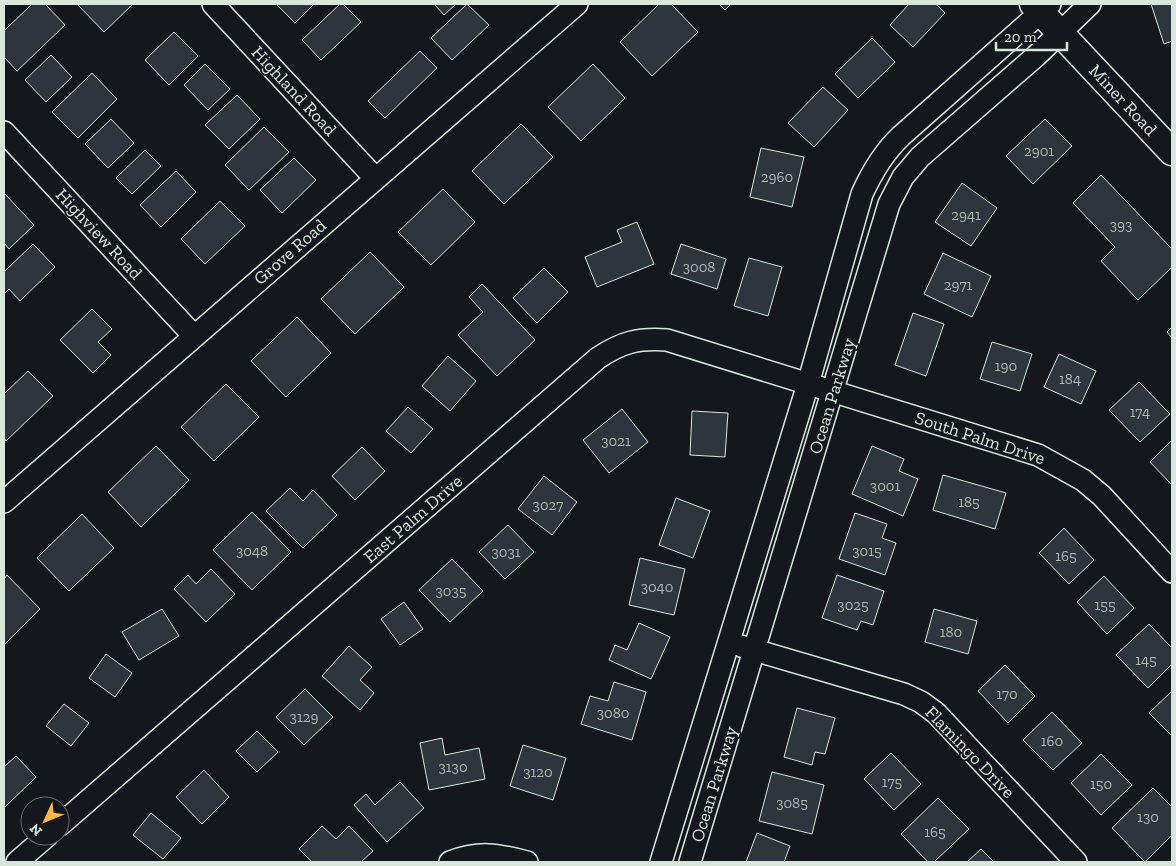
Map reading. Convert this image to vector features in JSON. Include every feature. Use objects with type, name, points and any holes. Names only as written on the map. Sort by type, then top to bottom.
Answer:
[{"type":"street","name":"Highland Road","points":[[213,4],[375,178]]},
{"type":"street","name":"Ocean Parkway","points":[[690,862],[889,204],[902,177],[920,157],[1036,56],[1090,4]]},
{"type":"street","name":"Grove Road","points":[[4,502],[572,5]]},
{"type":"street","name":"Ocean Parkway","points":[[661,862],[808,384],[862,194],[879,162],[901,136],[1041,7]]},
{"type":"street","name":"Miner Road","points":[[1041,7],[1060,33],[1172,152]]},
{"type":"street","name":"Highview Road","points":[[4,132],[194,336]]},
{"type":"street","name":"East Palm Drive","points":[[70,816],[613,348],[630,341],[667,340],[808,384]]},
{"type":"street","name":"South Palm Drive","points":[[808,384],[1038,455],[1066,469],[1102,496],[1172,572]]},
{"type":"street","name":"Flamingo Drive","points":[[728,642],[904,694],[921,702],[936,713],[1076,862]]},
{"type":"street","points":[[17,862],[35,846]]},
{"type":"street","points":[[450,862],[466,856],[484,854],[502,855],[527,862]]},
{"type":"building","points":[[32,4],[45,4],[65,25],[17,71],[4,57],[4,31]]},
{"type":"building","points":[[79,4],[133,4],[104,32]]},
{"type":"building","points":[[276,4],[314,4],[295,23]]},
{"type":"building","points":[[340,4],[343,4],[361,22],[321,60],[302,40]]},
{"type":"building","points":[[434,4],[456,4],[444,15]]},
{"type":"building","points":[[467,4],[489,25],[452,60],[431,38]]},
{"type":"building","points":[[659,4],[671,4],[698,32],[652,76],[620,42]]},
{"type":"building","points":[[719,4],[731,4],[725,10]]},
{"type":"building","points":[[909,4],[936,4],[945,13],[913,47],[890,25]]},
{"type":"building","points":[[1151,4],[1172,4],[1172,41],[1164,44]]},
{"type":"building","points":[[174,32],[198,56],[169,85],[145,60]]},
{"type":"building","points":[[872,38],[895,62],[858,98],[835,74]]},
{"type":"building","points":[[420,51],[437,68],[385,118],[368,101]]},
{"type":"building","points":[[51,55],[72,77],[46,102],[25,80]]},
{"type":"building","points":[[205,64],[230,89],[208,110],[184,85]]},
{"type":"building","points":[[593,64],[625,98],[581,141],[548,107]]},
{"type":"building","points":[[92,73],[117,99],[78,138],[52,112]]},
{"type":"building","points":[[823,87],[848,110],[814,147],[788,123]]},
{"type":"building","points":[[237,95],[260,119],[229,149],[205,125]]},
{"type":"building","points":[[111,119],[134,143],[108,168],[85,144]]},
{"type":"building","points":[[1045,119],[1072,146],[1033,184],[1006,156]]},
{"type":"building","points":[[521,124],[553,157],[504,204],[472,171]]},
{"type":"building","points":[[264,127],[289,152],[249,190],[225,165]]},
{"type":"building","points":[[761,148],[804,157],[792,207],[750,197]]},
{"type":"building","points":[[145,150],[161,166],[132,194],[116,178]]},
{"type":"building","points":[[294,158],[316,180],[282,213],[260,190]]},
{"type":"building","points":[[176,171],[196,192],[161,227],[140,205]]},
{"type":"building","points":[[1101,175],[1172,249],[1172,267],[1138,300],[1101,261],[1115,247],[1073,203]]},
{"type":"building","points":[[962,183],[997,208],[971,246],[935,222]]},
{"type":"building","points":[[443,189],[475,222],[431,265],[398,232]]},
{"type":"building","points":[[4,193],[34,225],[9,249],[4,243]]},
{"type":"building","points":[[220,201],[245,226],[205,264],[181,239]]},
{"type":"building","points":[[637,222],[654,264],[597,287],[585,257],[622,242],[617,230]]},
{"type":"building","points":[[33,244],[55,267],[20,301],[9,289],[4,294],[4,272]]},
{"type":"building","points":[[681,244],[726,259],[717,289],[671,274]]},
{"type":"building","points":[[370,252],[404,287],[355,334],[321,299]]},
{"type":"building","points":[[943,253],[991,276],[972,317],[924,294]]},
{"type":"building","points":[[749,258],[782,267],[768,316],[734,306]]},
{"type":"building","points":[[544,268],[568,292],[537,323],[513,298]]},
{"type":"building","points":[[482,284],[535,340],[497,376],[458,335],[483,312],[469,297]]},
{"type":"building","points":[[92,309],[112,329],[98,342],[111,355],[93,373],[60,340]]},
{"type":"building","points":[[913,313],[944,324],[926,376],[895,365]]},
{"type":"building","points":[[297,317],[331,353],[286,397],[251,361]]},
{"type":"building","points":[[1172,327],[1172,338],[1167,332]]},
{"type":"building","points":[[992,342],[1032,354],[1020,391],[980,379]]},
{"type":"building","points":[[1059,354],[1096,371],[1081,404],[1044,387]]},
{"type":"building","points":[[448,356],[476,381],[450,411],[422,386]]},
{"type":"building","points":[[28,371],[53,396],[6,441],[4,438],[4,394]]},
{"type":"building","points":[[1139,382],[1170,414],[1140,442],[1109,410]]},
{"type":"building","points":[[226,384],[259,417],[214,461],[181,427]]},
{"type":"building","points":[[408,407],[433,429],[411,453],[386,431]]},
{"type":"building","points":[[622,409],[648,442],[609,473],[583,440]]},
{"type":"building","points":[[692,411],[728,413],[725,457],[690,455]]},
{"type":"building","points":[[1172,440],[1172,485],[1150,462]]},
{"type":"building","points":[[156,446],[189,480],[141,527],[108,492]]},
{"type":"building","points":[[872,446],[904,459],[899,471],[918,479],[903,516],[852,494]]},
{"type":"building","points":[[362,447],[385,471],[355,500],[332,476]]},
{"type":"building","points":[[943,475],[1006,493],[995,529],[933,510]]},
{"type":"building","points":[[544,476],[577,502],[552,535],[518,509]]},
{"type":"building","points":[[290,488],[303,501],[313,490],[337,515],[303,548],[266,511]]},
{"type":"building","points":[[676,498],[710,511],[693,558],[659,545]]},
{"type":"building","points":[[252,512],[291,552],[252,590],[213,550]]},
{"type":"building","points":[[855,513],[887,524],[882,538],[896,543],[885,575],[839,559]]},
{"type":"building","points":[[82,514],[114,548],[69,591],[37,558]]},
{"type":"building","points":[[508,525],[534,552],[505,579],[479,552]]},
{"type":"building","points":[[1064,528],[1094,560],[1069,584],[1039,553]]},
{"type":"building","points":[[640,558],[685,569],[674,615],[629,605]]},
{"type":"building","points":[[452,559],[483,591],[450,622],[419,590]]},
{"type":"building","points":[[211,569],[235,594],[206,622],[174,589],[188,575],[196,584]]},
{"type":"building","points":[[7,575],[40,609],[4,645],[4,579]]},
{"type":"building","points":[[837,575],[884,591],[873,625],[861,621],[857,630],[822,618]]},
{"type":"building","points":[[1104,576],[1134,608],[1107,634],[1077,602]]},
{"type":"building","points":[[404,602],[423,629],[400,645],[381,619]]},
{"type":"building","points":[[162,609],[179,636],[139,660],[122,632]]},
{"type":"building","points":[[934,609],[977,621],[968,654],[925,642]]},
{"type":"building","points":[[639,623],[670,637],[651,679],[609,660],[615,645],[627,650]]},
{"type":"building","points":[[1149,624],[1172,648],[1172,664],[1148,688],[1116,655]]},
{"type":"building","points":[[349,646],[372,667],[360,680],[374,693],[360,710],[322,676]]},
{"type":"building","points":[[106,654],[132,673],[115,697],[89,678]]},
{"type":"building","points":[[1005,665],[1035,696],[1008,723],[978,691]]},
{"type":"building","points":[[614,682],[646,692],[632,740],[581,724],[590,696],[608,701]]},
{"type":"building","points":[[305,689],[333,717],[304,745],[276,717]]},
{"type":"building","points":[[1172,691],[1172,736],[1149,713]]},
{"type":"building","points":[[64,704],[89,723],[71,746],[46,726]]},
{"type":"building","points":[[797,708],[835,718],[825,754],[815,752],[812,765],[784,757]]},
{"type":"building","points":[[1052,712],[1082,743],[1053,770],[1023,740]]},
{"type":"building","points":[[257,731],[278,752],[257,772],[236,751]]},
{"type":"building","points":[[442,738],[445,755],[479,748],[485,779],[429,790],[420,743]]},
{"type":"building","points":[[523,745],[566,758],[553,800],[510,786]]},
{"type":"building","points":[[891,753],[921,784],[894,810],[864,779]]},
{"type":"building","points":[[1101,754],[1132,785],[1101,815],[1071,783]]},
{"type":"building","points":[[16,756],[36,777],[4,808],[4,767]]},
{"type":"building","points":[[204,770],[229,797],[202,824],[176,797]]},
{"type":"building","points":[[772,772],[824,785],[812,834],[759,821]]},
{"type":"building","points":[[400,782],[424,808],[387,842],[354,805],[366,794],[375,805]]},
{"type":"building","points":[[1153,788],[1172,807],[1172,835],[1145,862],[1112,828]]},
{"type":"building","points":[[938,798],[969,829],[934,862],[928,862],[901,834]]},
{"type":"building","points":[[151,813],[181,838],[163,859],[133,835]]},
{"type":"building","points":[[322,826],[336,839],[349,826],[373,851],[361,862],[312,862],[299,849]]},
{"type":"building","points":[[757,833],[790,846],[784,862],[746,862]]},
{"type":"building","points":[[981,849],[994,862],[967,862]]}]
